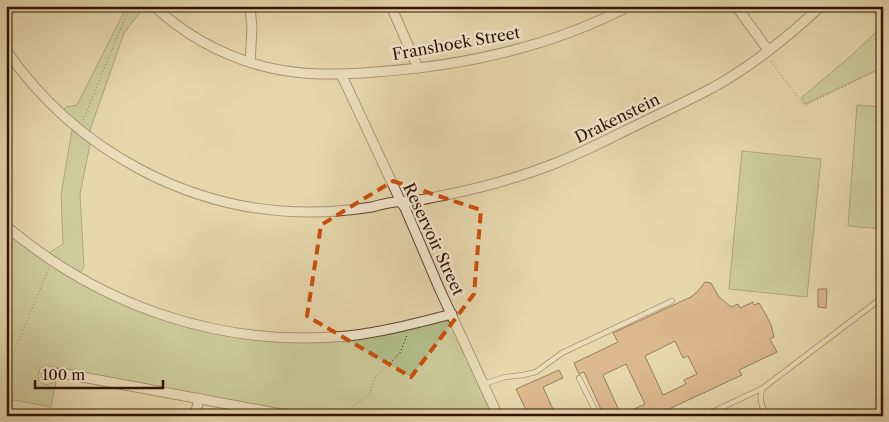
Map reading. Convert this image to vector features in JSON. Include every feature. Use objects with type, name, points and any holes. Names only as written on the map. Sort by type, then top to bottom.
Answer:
[{"type":"street","name":"Franshoek Street","points":[[154,6],[178,27],[219,51],[266,67],[315,74],[382,72],[482,57],[524,47],[576,30],[629,6]]},
{"type":"street","points":[[250,6],[252,29],[250,62]]},
{"type":"street","points":[[392,6],[418,68]]},
{"type":"street","points":[[736,6],[768,50]]},
{"type":"street","name":"Drakenstein","points":[[6,50],[44,97],[79,130],[117,157],[141,171],[189,191],[231,203],[272,210],[311,212],[351,210],[462,192],[550,166],[595,146],[714,86],[748,65],[795,30],[820,6]]},
{"type":"street","name":"Reservoir Street","points":[[341,74],[400,202],[405,208],[440,290],[498,416]]},
{"type":"street","points":[[6,226],[52,261],[104,291],[146,309],[188,323],[232,332],[281,337],[330,337],[366,334],[452,314]]},
{"type":"street","points":[[46,376],[61,373],[292,416]]},
{"type":"street","points":[[195,416],[199,398]]},
{"type":"lane","points":[[704,416],[763,388],[883,296]]},
{"type":"lane","points":[[484,384],[505,377],[536,372],[562,352],[672,301]]},
{"type":"lane","points":[[579,378],[598,416]]},
{"type":"lane","points":[[763,388],[760,402],[766,416]]},
{"type":"path","points":[[79,130],[128,11],[132,6]]},
{"type":"path","points":[[768,50],[771,60],[804,106],[883,68]]},
{"type":"path","points":[[6,373],[52,261]]},
{"type":"path","points":[[342,416],[369,395],[375,378],[400,353],[411,325]]},
{"type":"highlighted area","points":[[393,181],[481,210],[474,294],[411,377],[307,316],[321,225]]},
{"type":"green space","points":[[127,6],[145,6],[124,33],[89,133],[62,111],[66,107],[77,105]]},
{"type":"green space","points":[[883,25],[883,67],[805,104],[801,98],[852,55]]},
{"type":"green space","points":[[857,105],[883,107],[883,229],[848,226]]},
{"type":"green space","points":[[72,130],[90,144],[80,194],[84,267],[80,273],[49,253],[63,244],[61,195]]},
{"type":"green space","points":[[742,151],[821,159],[807,297],[729,289]]},
{"type":"green space","points":[[6,231],[50,264],[120,302],[170,320],[223,334],[249,339],[302,342],[385,335],[443,320],[448,321],[451,323],[494,416],[312,416],[47,366],[40,369],[38,377],[40,382],[44,384],[56,381],[51,407],[8,399],[6,405]]},
{"type":"building","points":[[705,282],[711,283],[719,297],[731,307],[738,304],[740,308],[753,302],[754,305],[759,303],[771,325],[774,337],[770,339],[777,352],[739,370],[742,375],[654,416],[604,416],[584,372],[579,374],[574,363],[618,342],[613,333],[691,297]],"holes":[[[675,341],[683,358],[688,356],[697,374],[684,380],[686,384],[663,395],[645,356]],[[626,364],[645,404],[621,415],[603,375]]]},
{"type":"building","points":[[818,289],[827,289],[826,308],[818,307]]},
{"type":"building","points":[[559,370],[563,378],[543,387],[556,416],[529,416],[516,389]]}]
